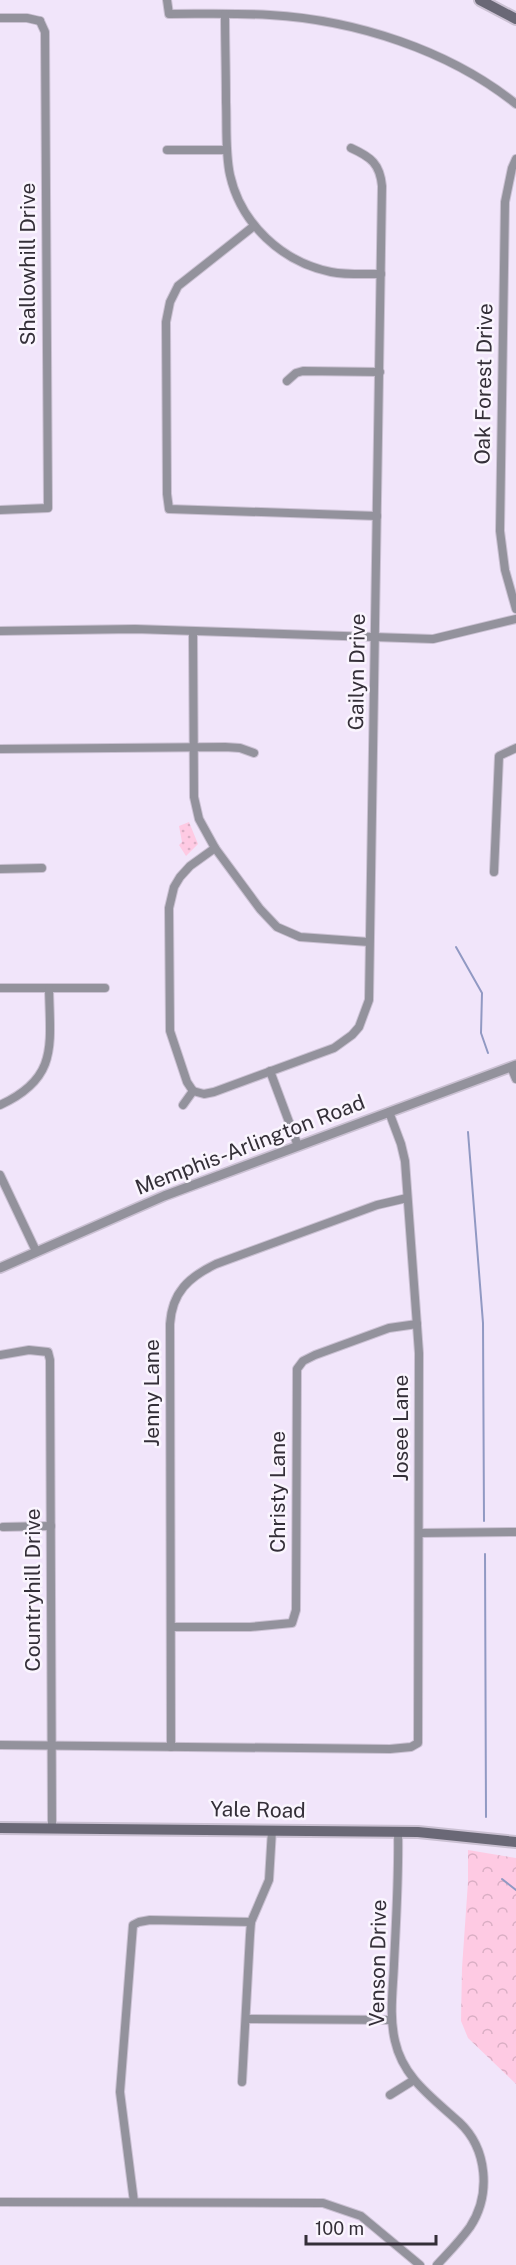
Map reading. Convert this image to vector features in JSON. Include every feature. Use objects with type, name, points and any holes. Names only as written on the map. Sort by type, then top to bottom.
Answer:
[{"type":"main road","points":[[480,0],[516,19]]},
{"type":"main road","name":"Yale Road","points":[[0,1828],[398,1831],[516,1842]]},
{"type":"street","points":[[167,0],[169,14],[270,15],[309,19],[374,34],[422,50],[462,69],[516,104]]},
{"type":"street","points":[[225,14],[227,150],[230,174],[234,190],[254,226],[276,247],[310,266],[334,272],[381,274]]},
{"type":"street","name":"Shallowhill Drive","points":[[0,18],[43,18],[45,32],[48,507],[0,510]]},
{"type":"street","name":"Gailyn Drive","points":[[193,1091],[204,1094],[214,1092],[334,1048],[356,1031],[362,1022],[369,1000],[382,177],[374,161],[351,148]]},
{"type":"street","points":[[167,150],[227,150]]},
{"type":"street","name":"Oak Forest Drive","points":[[516,159],[505,202],[500,531],[505,570],[516,609]]},
{"type":"street","points":[[254,226],[182,283],[170,303],[166,322],[167,495],[170,509],[377,516]]},
{"type":"street","points":[[287,381],[296,373],[303,371],[380,372]]},
{"type":"street","points":[[0,631],[135,629],[433,639],[516,619]]},
{"type":"street","points":[[193,632],[194,797],[197,814],[216,848],[260,909],[277,927],[300,937],[369,942]]},
{"type":"street","points":[[0,749],[232,747],[254,753]]},
{"type":"street","points":[[494,872],[499,756],[516,748]]},
{"type":"street","points":[[183,1105],[193,1091],[170,1028],[169,908],[174,887],[180,877],[190,866],[216,848]]},
{"type":"street","points":[[0,868],[42,868]]},
{"type":"street","points":[[0,988],[105,988]]},
{"type":"street","points":[[0,1105],[28,1090],[44,1068],[50,1045],[49,988]]},
{"type":"street","points":[[514,1066],[516,1079]]},
{"type":"street","name":"Memphis-Arlington Road","points":[[0,1268],[155,1200],[514,1066]]},
{"type":"street","points":[[270,1071],[298,1146]]},
{"type":"street","name":"Josee Lane","points":[[171,1747],[390,1749],[416,1745],[420,1735],[419,1361],[403,1153],[389,1112]]},
{"type":"street","points":[[0,1175],[36,1251]]},
{"type":"street","name":"Jenny Lane","points":[[171,1747],[170,1324],[177,1295],[188,1280],[216,1264],[377,1205],[407,1198]]},
{"type":"street","name":"Christy Lane","points":[[171,1627],[250,1627],[292,1623],[296,1610],[297,1368],[303,1361],[325,1351],[389,1328],[417,1324]]},
{"type":"street","name":"Countryhill Drive","points":[[0,1355],[29,1350],[48,1352],[51,1372],[52,1828]]},
{"type":"street","points":[[3,1527],[51,1526]]},
{"type":"street","points":[[420,1533],[516,1532]]},
{"type":"street","points":[[0,1745],[171,1747]]},
{"type":"street","points":[[242,2082],[251,1922],[267,1889],[272,1830]]},
{"type":"street","name":"Venson Drive","points":[[398,1831],[392,2020],[396,2047],[414,2080],[470,2134],[477,2147],[484,2174],[481,2200],[473,2221],[437,2265]]},
{"type":"street","points":[[134,2202],[120,2092],[133,1925],[150,1920],[251,1922]]},
{"type":"street","points":[[246,2019],[392,2020]]},
{"type":"street","points":[[390,2095],[414,2080]]},
{"type":"street","points":[[0,2202],[302,2202],[329,2204],[361,2216],[420,2265]]},
{"type":"green space","points":[[189,822],[198,844],[186,856],[179,845],[182,842],[179,826]]},
{"type":"green space","points":[[468,1850],[516,1858],[516,2084],[468,2038],[461,2021]]},
{"type":"waterway","points":[[456,947],[482,993],[481,1033],[488,1053]]},
{"type":"waterway","points":[[468,1132],[483,1323],[484,1521]]},
{"type":"waterway","points":[[485,1554],[486,1817]]},
{"type":"waterway","points":[[502,1879],[516,1890]]}]
